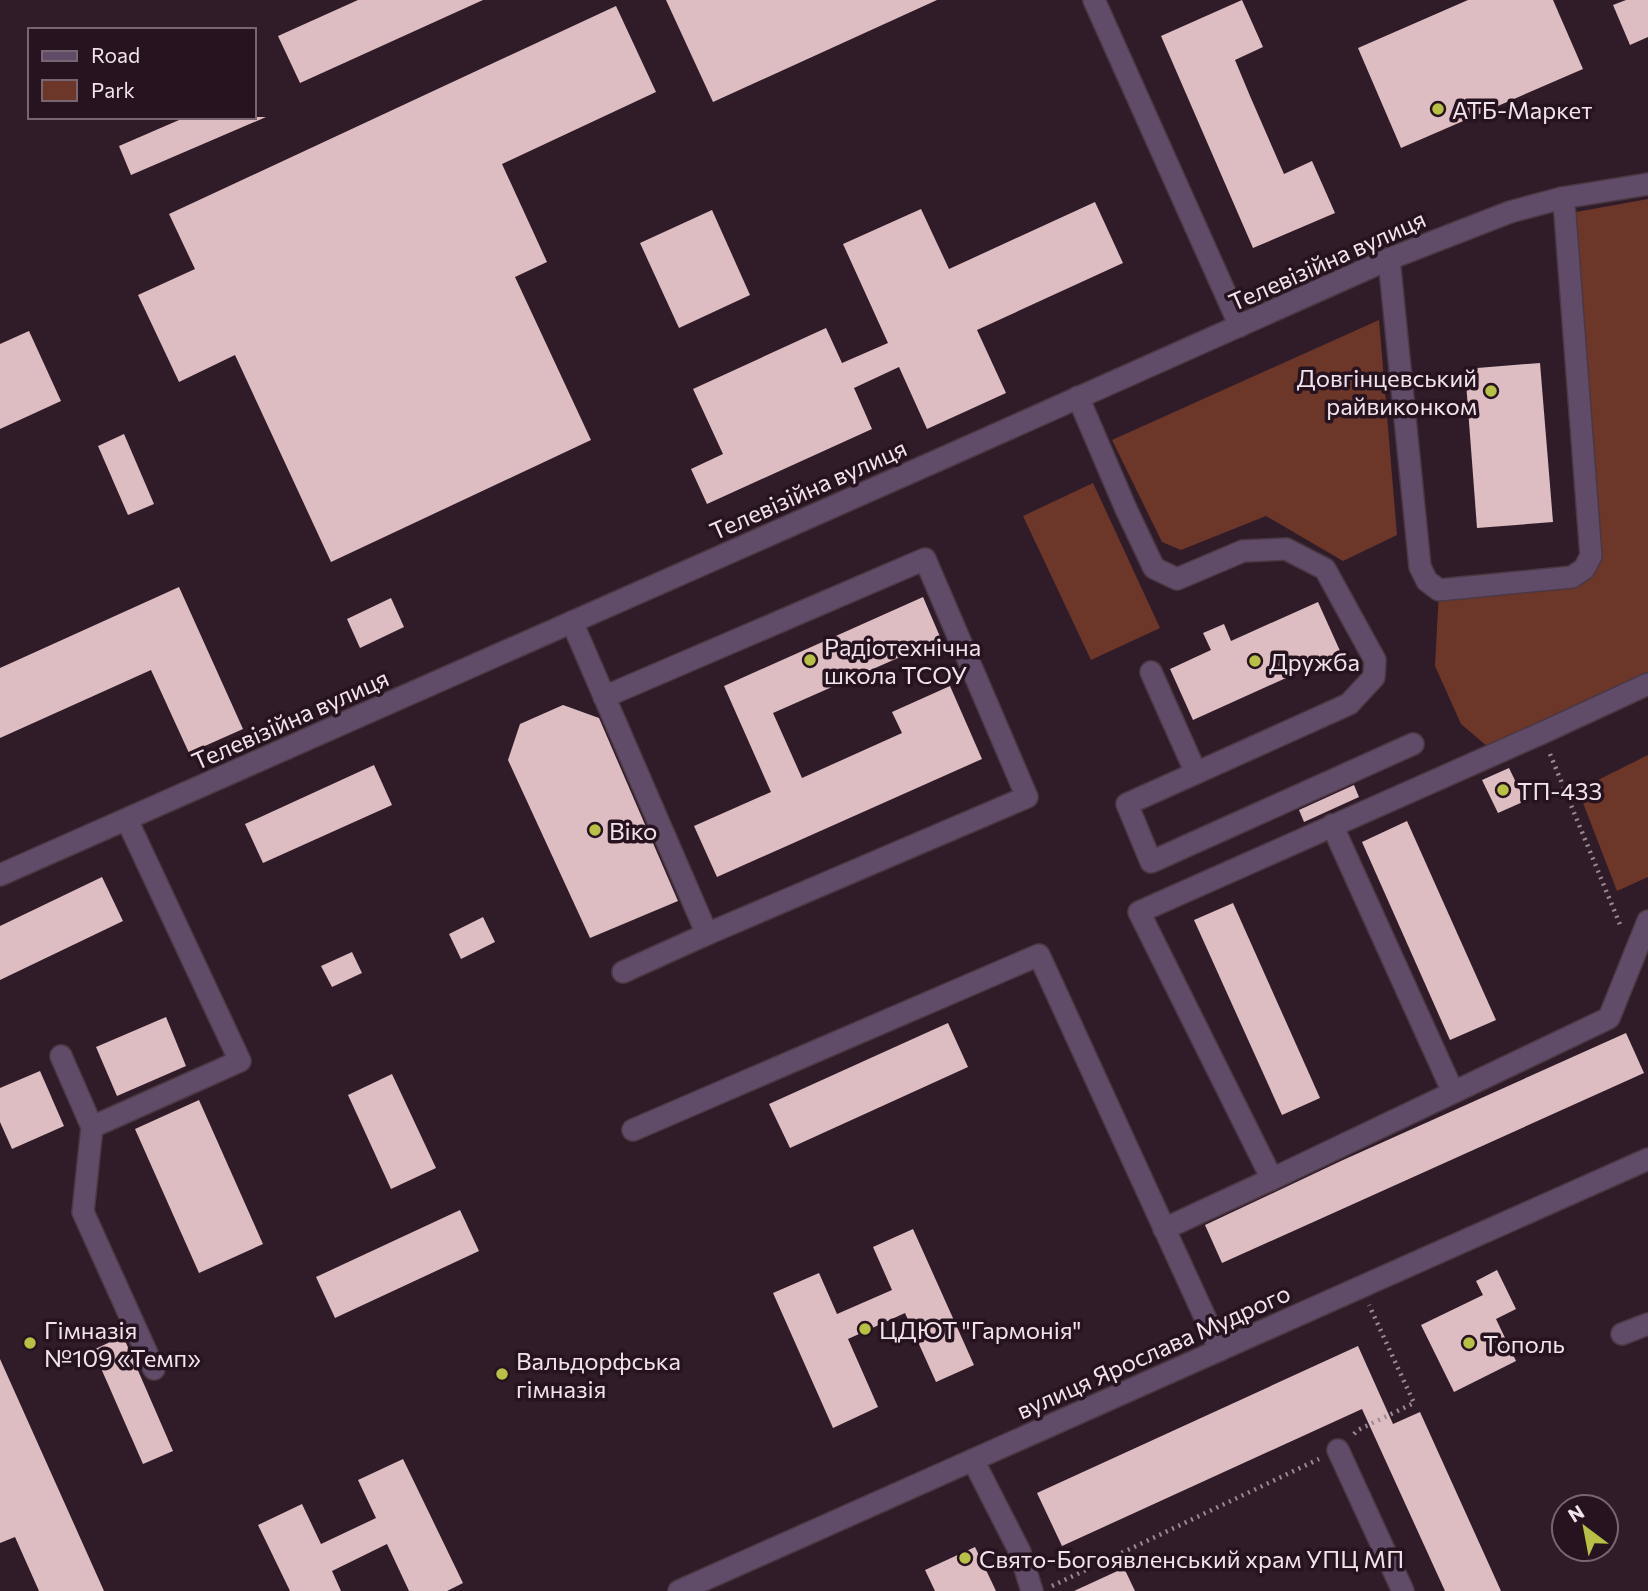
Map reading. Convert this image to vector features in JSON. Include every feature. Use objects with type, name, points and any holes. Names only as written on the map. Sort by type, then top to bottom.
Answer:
[{"type":"street","points":[[1094,0],[1240,327]]},
{"type":"street","name":"Телевізійна вулиця","points":[[0,875],[1389,259],[1510,212],[1562,198],[1648,184]]},
{"type":"street","points":[[1389,259],[1420,567],[1427,581],[1439,590],[1572,578],[1584,569],[1591,556],[1562,198]]},
{"type":"street","points":[[1078,397],[1154,568],[1177,579],[1243,551],[1286,549],[1325,569],[1375,660],[1374,677],[1349,704],[1127,804],[1151,862],[1413,744]]},
{"type":"street","points":[[604,697],[925,559],[1027,797],[623,972]]},
{"type":"street","points":[[572,622],[706,934]]},
{"type":"street","points":[[1151,672],[1196,772]]},
{"type":"street","points":[[1272,1180],[1139,912],[1648,684]]},
{"type":"street","points":[[92,1127],[240,1061],[127,820]]},
{"type":"street","points":[[1332,825],[1453,1092]]},
{"type":"street","points":[[1164,1229],[1609,1018],[1648,921]]},
{"type":"street","points":[[633,1130],[1040,955],[1220,1350]]},
{"type":"street","points":[[61,1056],[92,1127],[83,1212],[154,1369]]},
{"type":"street","name":"вулиця Ярослава Мудрого","points":[[679,1591],[1648,1159]]},
{"type":"street","points":[[1622,1334],[1648,1324]]},
{"type":"street","points":[[1338,1450],[1403,1591]]},
{"type":"street","points":[[973,1460],[1020,1552],[1032,1591]]},
{"type":"path","points":[[1542,733],[1633,957]]},
{"type":"path","points":[[1041,1591],[1338,1450],[1358,1430],[1414,1404],[1361,1287]]},
{"type":"green space","points":[[1648,199],[1648,684],[1495,753],[1461,724],[1435,666],[1439,590],[1584,569],[1565,214]]},
{"type":"green space","points":[[1379,320],[1397,535],[1343,561],[1266,516],[1181,550],[1162,542],[1112,440]]},
{"type":"green space","points":[[1093,483],[1160,628],[1091,660],[1023,516]]},
{"type":"green space","points":[[1648,755],[1648,877],[1617,891],[1578,790]]},
{"type":"building","points":[[358,0],[483,0],[300,83],[278,36]]},
{"type":"building","points":[[666,0],[937,0],[713,102]]},
{"type":"building","points":[[1242,0],[1263,47],[1235,60],[1284,174],[1312,161],[1335,213],[1253,248],[1161,36]]},
{"type":"building","name":"АТБ-Маркет","points":[[1468,0],[1553,0],[1583,69],[1401,148],[1358,48]]},
{"type":"building","points":[[1626,0],[1648,0],[1648,37],[1630,45],[1613,5]]},
{"type":"building","points":[[616,6],[656,92],[502,164],[547,262],[515,277],[591,440],[331,562],[235,355],[179,382],[138,295],[195,269],[169,214]]},
{"type":"building","points":[[266,117],[131,175],[119,146],[181,119]]},
{"type":"building","points":[[1095,202],[1123,263],[977,330],[1006,393],[927,429],[899,367],[854,388],[872,429],[707,504],[691,469],[723,454],[693,389],[826,328],[842,363],[888,343],[843,244],[921,209],[949,269]]},
{"type":"building","points":[[712,210],[750,295],[679,328],[640,243]]},
{"type":"building","points":[[29,331],[61,401],[0,429],[0,344]]},
{"type":"building","points":[[1540,363],[1553,522],[1477,528],[1465,369]]},
{"type":"building","points":[[124,434],[154,504],[128,515],[98,446]]},
{"type":"building","points":[[179,587],[243,729],[189,753],[151,670],[0,738],[0,668]]},
{"type":"building","points":[[923,597],[941,639],[773,713],[802,778],[902,733],[892,712],[950,686],[982,759],[717,877],[694,826],[771,792],[724,686]]},
{"type":"building","points":[[391,598],[404,627],[360,648],[347,619]]},
{"type":"building","name":"Дружба","points":[[1318,602],[1341,653],[1193,720],[1170,669],[1211,650],[1203,633],[1224,624],[1231,641]]},
{"type":"building","name":"Віко","points":[[563,705],[599,718],[678,901],[590,938],[508,760],[520,724]]},
{"type":"building","points":[[374,765],[392,805],[263,863],[245,824]]},
{"type":"building","name":"ТП-433","points":[[1509,768],[1525,801],[1498,813],[1482,780]]},
{"type":"building","points":[[1354,785],[1359,797],[1304,822],[1299,810]]},
{"type":"building","points":[[1407,821],[1496,1020],[1450,1040],[1362,842]]},
{"type":"building","points":[[102,877],[123,921],[0,980],[0,926]]},
{"type":"building","points":[[1233,903],[1320,1098],[1282,1115],[1194,920]]},
{"type":"building","points":[[483,917],[495,942],[461,959],[449,934]]},
{"type":"building","points":[[352,952],[362,973],[332,987],[321,966]]},
{"type":"building","points":[[166,1017],[186,1066],[117,1096],[96,1047]]},
{"type":"building","points":[[948,1023],[968,1067],[790,1148],[769,1104]]},
{"type":"building","points":[[1626,1033],[1644,1073],[1222,1263],[1205,1225]]},
{"type":"building","points":[[40,1071],[64,1126],[12,1149],[0,1122],[0,1088]]},
{"type":"building","points":[[392,1074],[436,1168],[391,1189],[348,1095]]},
{"type":"building","points":[[199,1100],[263,1244],[199,1273],[135,1129]]},
{"type":"building","points":[[460,1210],[479,1251],[335,1318],[316,1277]]},
{"type":"building","points":[[913,1229],[974,1365],[936,1382],[905,1313],[848,1339],[878,1407],[833,1428],[773,1293],[819,1273],[837,1314],[892,1290],[873,1247]]},
{"type":"building","name":"Тополь","points":[[1497,1270],[1516,1309],[1496,1319],[1516,1361],[1454,1392],[1421,1325],[1483,1295],[1476,1281]]},
{"type":"building","points":[[123,1336],[173,1451],[143,1464],[93,1350]]},
{"type":"building","points":[[1358,1346],[1393,1424],[1420,1412],[1501,1591],[1445,1591],[1362,1409],[1062,1546],[1037,1493]]},
{"type":"building","points":[[0,1359],[104,1591],[39,1591],[15,1537],[0,1543]]},
{"type":"building","points":[[403,1459],[463,1583],[447,1591],[409,1591],[387,1544],[332,1571],[341,1591],[290,1591],[258,1525],[302,1504],[321,1544],[376,1518],[358,1480]]},
{"type":"building","name":"Свято-Богоявленський храм УПЦ МП","points":[[975,1547],[996,1591],[935,1591],[925,1570]]},
{"type":"building","points":[[1124,1568],[1135,1591],[1074,1591]]},
{"type":"place","name":"АТБ-Маркет","points":[[1438,109]]},
{"type":"place","name":"Довгінцевський райвиконком","points":[[1491,391]]},
{"type":"place","name":"Радіотехнічна школа ТСОУ","points":[[810,660]]},
{"type":"place","name":"Дружба","points":[[1255,661]]},
{"type":"place","name":"ТП-433","points":[[1503,790]]},
{"type":"place","name":"Віко","points":[[595,830]]},
{"type":"place","name":"ЦДЮТ \"Гармонія\"","points":[[865,1329]]},
{"type":"place","name":"Гімназія №109 «Темп»","points":[[30,1343]]},
{"type":"place","name":"Тополь","points":[[1469,1343]]},
{"type":"place","name":"Вальдорфська гімназія","points":[[502,1374]]},
{"type":"place","name":"Свято-Богоявленський храм УПЦ МП","points":[[965,1558]]}]
